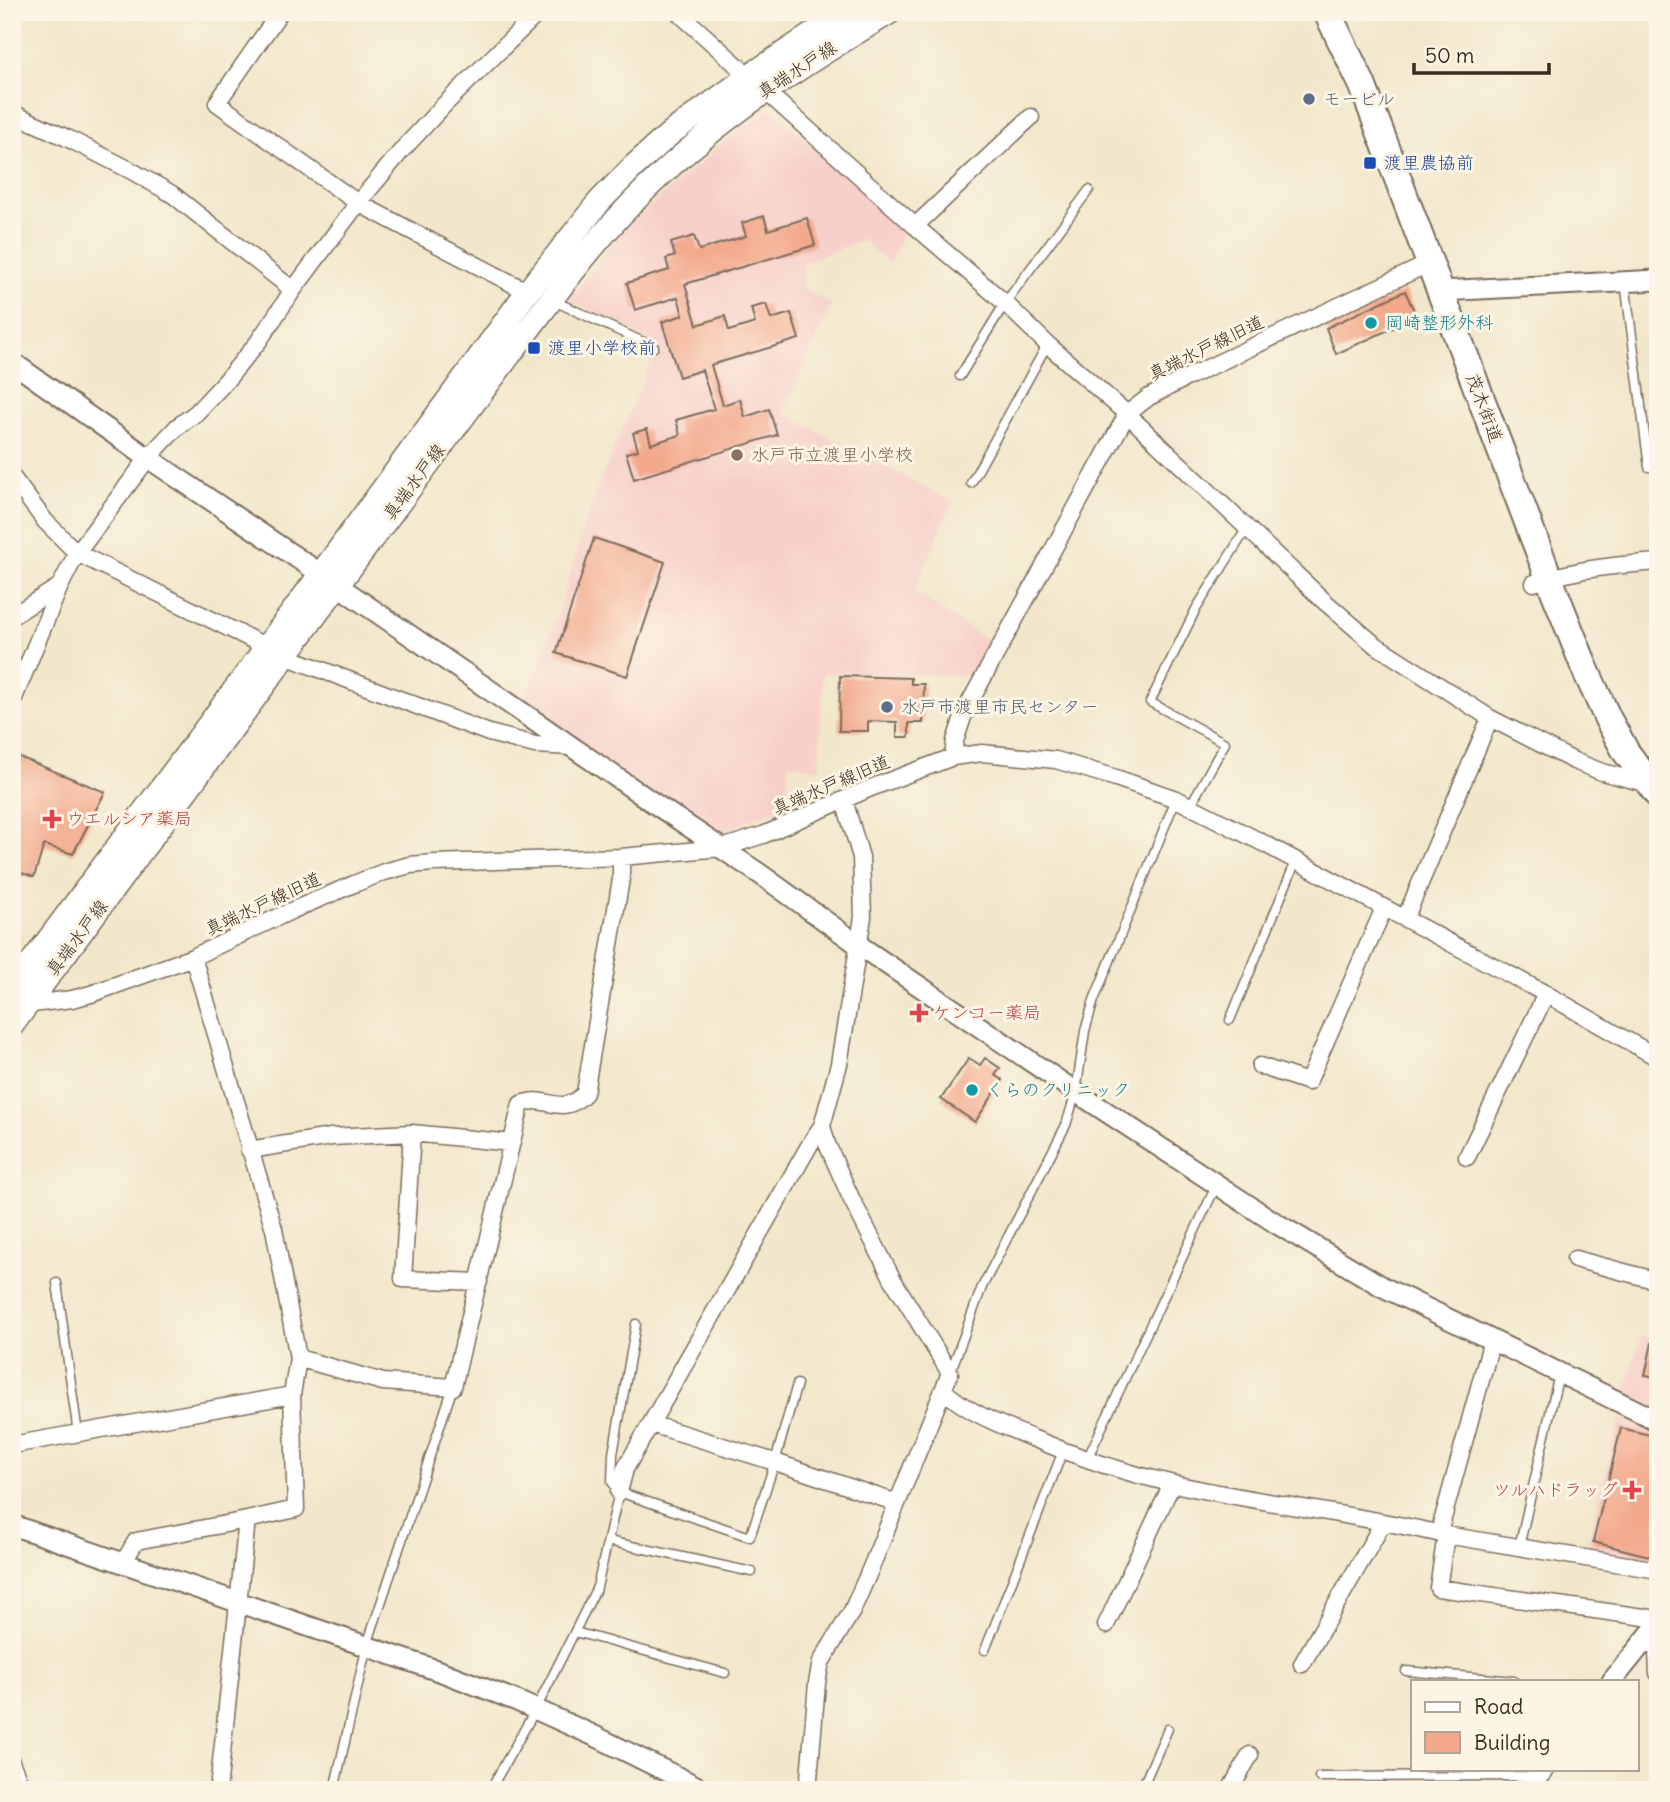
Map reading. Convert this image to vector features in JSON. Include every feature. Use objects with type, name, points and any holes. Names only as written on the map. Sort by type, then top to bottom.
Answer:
[{"type":"highway","name":"茂木街道","points":[[1327,12],[1362,84],[1430,263],[1541,580],[1608,719],[1626,752],[1653,790]]},
{"type":"main road","name":"真端水戸線","points":[[12,1026],[17,1000],[276,651],[609,228],[756,83],[846,12]]},
{"type":"main road","name":"真端水戸線","points":[[330,580],[528,292],[599,202],[633,167],[672,132],[756,83],[832,46],[890,12]]},
{"type":"street","points":[[280,12],[216,103],[358,203],[528,292]]},
{"type":"street","points":[[12,703],[60,586],[77,553],[148,458],[225,382],[258,342],[358,203],[403,149],[539,12]]},
{"type":"street","points":[[678,12],[915,226],[1005,303],[1127,414],[1324,601],[1374,644],[1490,718],[1574,761],[1653,790]]},
{"type":"street","points":[[12,113],[67,138],[172,194],[293,290]]},
{"type":"street","points":[[915,226],[1031,117]]},
{"type":"street","name":"真端水戸線旧道","points":[[17,1000],[72,999],[91,994],[193,957],[354,884],[410,865],[621,858],[722,848],[763,835],[873,787],[953,757],[955,741],[965,711],[1127,414],[1149,397],[1186,378],[1430,263]]},
{"type":"street","points":[[1440,291],[1658,281]]},
{"type":"street","points":[[12,362],[148,458],[722,848],[860,946],[1274,1222],[1383,1287],[1658,1421]]},
{"type":"street","points":[[12,477],[45,521],[77,553],[276,651],[489,733],[535,745],[572,747]]},
{"type":"street","points":[[1541,580],[1608,565],[1658,562]]},
{"type":"street","points":[[12,616],[60,586]]},
{"type":"street","points":[[1405,919],[1490,718]]},
{"type":"street","points":[[953,757],[982,753],[1056,760],[1116,778],[1183,803],[1546,994],[1658,1058]]},
{"type":"street","points":[[620,1492],[625,1469],[822,1126],[839,1064],[863,917],[860,857],[844,800]]},
{"type":"street","points":[[298,1358],[383,1382],[453,1387],[521,1104],[531,1100],[562,1106],[576,1103],[585,1093],[621,879],[621,858]]},
{"type":"street","points":[[1260,1066],[1308,1082],[1384,908]]},
{"type":"street","points":[[123,1563],[135,1541],[296,1509],[292,1395],[298,1358],[274,1228],[193,957]]},
{"type":"street","points":[[1466,1157],[1546,994]]},
{"type":"street","points":[[808,1790],[821,1662],[852,1611],[950,1373],[893,1280],[832,1155],[822,1126]]},
{"type":"street","points":[[249,1150],[331,1137],[412,1133],[512,1143]]},
{"type":"street","points":[[412,1133],[403,1279],[479,1282]]},
{"type":"street","points":[[1575,1259],[1658,1281]]},
{"type":"street","points":[[1492,1340],[1443,1534],[1438,1588],[1654,1626]]},
{"type":"street","points":[[943,1390],[978,1415],[1063,1451],[1172,1484],[1658,1570]]},
{"type":"street","points":[[12,1445],[292,1395]]},
{"type":"street","points":[[651,1424],[897,1503]]},
{"type":"street","points":[[1106,1625],[1172,1484]]},
{"type":"street","points":[[218,1790],[247,1520]]},
{"type":"street","points":[[1302,1664],[1383,1522]]},
{"type":"street","points":[[12,1525],[442,1672],[536,1709],[704,1790]]},
{"type":"street","points":[[1654,1626],[1658,1673]]},
{"type":"street","points":[[1613,1680],[1654,1626]]},
{"type":"street","points":[[1230,1790],[1250,1755]]},
{"type":"lane","points":[[960,376],[1005,303],[1089,190]]},
{"type":"lane","points":[[1625,282],[1649,467]]},
{"type":"lane","points":[[551,300],[654,347]]},
{"type":"lane","points":[[971,483],[1047,344]]},
{"type":"lane","points":[[950,1373],[982,1287],[1066,1125],[1076,1092],[1085,1031],[1094,1000],[1183,803],[1225,743],[1150,702],[1196,609],[1247,528]]},
{"type":"lane","points":[[1230,1020],[1296,861]]},
{"type":"lane","points":[[1087,1459],[1217,1184]]},
{"type":"lane","points":[[57,1283],[78,1434]]},
{"type":"lane","points":[[636,1324],[613,1454],[612,1482],[620,1492],[750,1536],[797,1384]]},
{"type":"lane","points":[[1518,1547],[1559,1374]]},
{"type":"lane","points":[[334,1790],[367,1645],[453,1387]]},
{"type":"lane","points":[[985,1650],[1063,1451]]},
{"type":"lane","points":[[491,1790],[536,1709],[597,1587],[620,1492]]},
{"type":"lane","points":[[608,1541],[752,1573]]},
{"type":"lane","points":[[575,1632],[725,1673]]},
{"type":"lane","points":[[1406,1671],[1503,1680]]},
{"type":"lane","points":[[1141,1790],[1168,1729]]},
{"type":"lane","points":[[12,1754],[27,1790]]},
{"type":"lane","points":[[1319,1777],[1536,1778]]},
{"type":"shaded area","name":"水戸市立渡里小学校","points":[[770,108],[905,229],[889,264],[863,240],[805,262],[801,286],[832,305],[783,413],[953,502],[914,592],[988,641],[970,676],[823,673],[819,769],[788,763],[788,806],[724,833],[702,826],[591,751],[525,701],[558,613],[594,496],[658,345],[569,300],[622,230],[728,139]]},
{"type":"shaded area","points":[[1641,1336],[1658,1339],[1658,1409],[1625,1394]]},
{"type":"shaded area","name":"ツルハドラッグ","points":[[1620,1416],[1658,1432],[1658,1563],[1586,1550]]},
{"type":"building","points":[[764,216],[768,230],[807,218],[815,245],[685,284],[697,325],[725,316],[729,331],[755,323],[751,308],[766,304],[771,319],[791,313],[799,339],[711,365],[723,405],[740,399],[745,417],[769,409],[777,435],[634,479],[626,453],[638,450],[633,433],[647,429],[651,444],[680,435],[676,420],[714,409],[702,370],[679,377],[662,322],[683,315],[678,297],[635,310],[627,283],[669,270],[666,259],[675,256],[671,243],[694,236],[699,250],[746,236],[742,223]]},
{"type":"building","name":"岡崎整形外科","points":[[1405,291],[1417,317],[1336,354],[1326,328]]},
{"type":"building","points":[[594,538],[665,562],[627,676],[556,653]]},
{"type":"building","points":[[840,676],[911,678],[911,684],[924,684],[923,723],[909,723],[909,737],[897,737],[897,722],[868,721],[868,731],[839,731]]},
{"type":"building","name":"ウエルシア薬局","points":[[12,754],[105,792],[73,854],[44,845],[34,877],[12,870]]},
{"type":"building","name":"くらのクリニック","points":[[969,1058],[980,1065],[985,1058],[1000,1068],[995,1075],[1003,1080],[975,1122],[941,1099]]},
{"type":"building","points":[[1652,1343],[1658,1344],[1658,1377],[1645,1375]]},
{"type":"building","name":"ツルハドラッグ","points":[[1621,1428],[1658,1437],[1657,1558],[1593,1542]]},
{"type":"place","name":"モービル","points":[[1309,99]]},
{"type":"place","name":"渡里農協前","points":[[1370,163]]},
{"type":"place","name":"岡崎整形外科","points":[[1371,323]]},
{"type":"place","name":"渡里小学校前","points":[[534,348]]},
{"type":"place","name":"水戸市立渡里小学校","points":[[737,455]]},
{"type":"place","name":"水戸市渡里市民センター","points":[[887,707]]},
{"type":"place","name":"ウエルシア薬局","points":[[52,819]]},
{"type":"place","name":"ケンコー薬局","points":[[919,1013]]},
{"type":"place","name":"くらのクリニック","points":[[972,1090]]},
{"type":"place","name":"ツルハドラッグ","points":[[1632,1490]]}]
